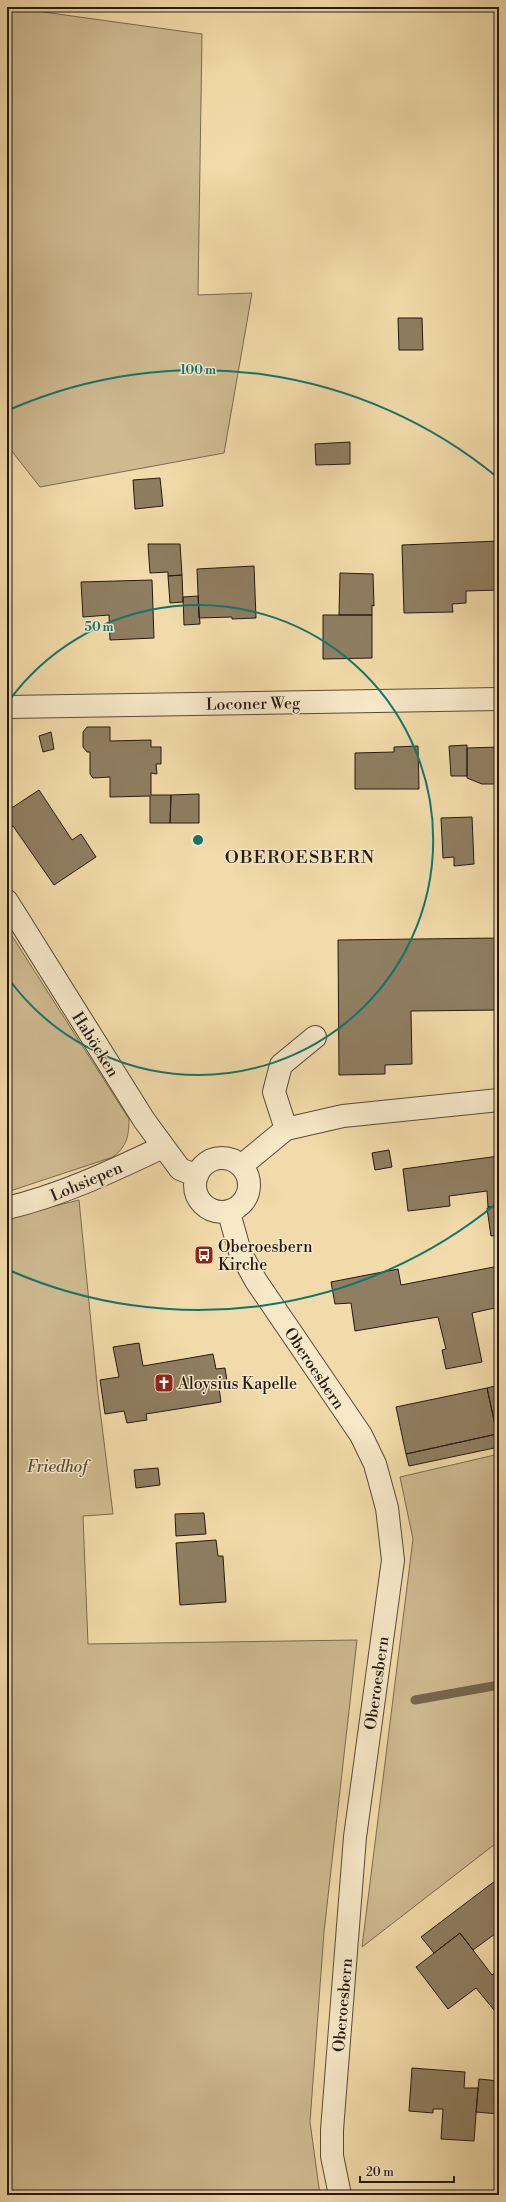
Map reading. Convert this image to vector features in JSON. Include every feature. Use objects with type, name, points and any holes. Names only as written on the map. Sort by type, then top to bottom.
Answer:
[{"type":"street","name":"Loconer Weg","points":[[7,707],[499,698]]},
{"type":"street","name":"Haböcken","points":[[7,901],[140,1114],[180,1169],[196,1176]]},
{"type":"street","points":[[286,1129],[274,1092],[281,1065],[315,1037]]},
{"type":"street","points":[[241,1166],[286,1129],[343,1116],[499,1100]]},
{"type":"street","name":"Lohsiepen","points":[[7,1208],[40,1200],[89,1181],[163,1147]]},
{"type":"street","points":[[220,1158],[230,1159],[241,1166],[246,1173],[248,1192],[244,1201],[229,1213],[218,1212],[204,1206],[196,1190],[196,1176],[201,1168],[211,1161],[220,1158]]},
{"type":"street","name":"Oberoesbern","points":[[229,1213],[240,1252],[256,1281],[361,1435],[375,1464],[387,1508],[393,1560],[356,1837],[332,2130],[332,2156],[340,2195]]},
{"type":"green space","points":[[7,7],[202,34],[198,295],[252,293],[224,453],[40,487],[7,445]]},
{"type":"green space","points":[[7,928],[129,1119],[128,1136],[124,1145],[113,1157],[7,1192]]},
{"type":"green space","name":"Friedhof","points":[[79,1200],[98,1394],[113,1514],[83,1516],[88,1644],[357,1640],[324,1932],[310,2122],[320,2195],[7,2195],[7,1218]]},
{"type":"green space","points":[[499,1454],[499,1841],[362,1947],[413,1539],[400,1477]]},
{"type":"building","points":[[398,318],[422,318],[423,350],[399,350]]},
{"type":"building","points":[[350,442],[350,464],[316,465],[315,444]]},
{"type":"building","points":[[160,478],[163,506],[135,509],[133,480]]},
{"type":"building","points":[[499,541],[499,590],[466,591],[466,603],[452,604],[453,612],[404,613],[402,545]]},
{"type":"building","points":[[148,544],[180,544],[182,575],[168,576],[168,572],[150,573]]},
{"type":"building","points":[[254,566],[256,618],[199,618],[197,569]]},
{"type":"building","points":[[340,573],[373,574],[374,606],[372,605],[372,615],[339,615]]},
{"type":"building","points":[[182,575],[183,602],[170,603],[168,576]]},
{"type":"building","points":[[152,580],[154,638],[110,640],[109,615],[83,617],[81,582]]},
{"type":"building","points":[[198,596],[200,624],[184,625],[183,597]]},
{"type":"building","points":[[323,615],[372,615],[372,658],[323,659]]},
{"type":"building","points":[[87,727],[110,727],[110,741],[151,740],[151,747],[161,747],[161,764],[156,764],[157,774],[151,773],[151,795],[171,795],[170,823],[150,823],[150,796],[110,797],[110,777],[93,778],[90,774],[90,752],[87,752],[83,747],[83,732]]},
{"type":"building","points":[[51,732],[54,749],[43,752],[39,736]]},
{"type":"building","points":[[467,745],[467,776],[451,776],[449,746]]},
{"type":"building","points":[[418,746],[419,789],[355,789],[355,753],[394,752],[394,747]]},
{"type":"building","points":[[499,747],[499,784],[482,784],[467,778],[467,748]]},
{"type":"building","points":[[39,790],[72,840],[81,834],[96,857],[54,885],[13,826],[7,830],[7,811]]},
{"type":"building","points":[[199,794],[199,823],[170,823],[171,795]]},
{"type":"building","points":[[472,817],[474,864],[454,866],[454,857],[443,858],[441,818]]},
{"type":"building","points":[[499,938],[499,1010],[411,1011],[412,1064],[385,1065],[385,1074],[339,1075],[338,940]]},
{"type":"building","points":[[389,1150],[392,1167],[375,1170],[372,1153]]},
{"type":"building","points":[[499,1156],[499,1206],[488,1207],[487,1191],[449,1196],[450,1206],[408,1211],[403,1169]]},
{"type":"building","points":[[499,1206],[499,1235],[491,1236],[487,1208]]},
{"type":"building","points":[[499,1266],[499,1307],[472,1313],[482,1362],[446,1369],[442,1350],[446,1349],[438,1317],[355,1331],[351,1303],[335,1304],[331,1282],[398,1269],[401,1285]]},
{"type":"building","name":"Aloysius Kapelle","points":[[139,1343],[143,1366],[213,1354],[216,1369],[225,1368],[228,1387],[219,1388],[221,1402],[146,1414],[147,1420],[127,1423],[124,1411],[105,1414],[100,1380],[119,1377],[113,1347]]},
{"type":"building","points":[[499,1385],[499,1434],[497,1434],[487,1388]]},
{"type":"building","points":[[487,1388],[497,1434],[406,1454],[396,1407]]},
{"type":"building","points":[[499,1434],[499,1447],[409,1466],[406,1454]]},
{"type":"building","points":[[158,1468],[160,1485],[136,1488],[134,1470]]},
{"type":"building","points":[[204,1513],[206,1534],[176,1536],[175,1514]]},
{"type":"building","points":[[216,1540],[218,1556],[223,1556],[226,1602],[180,1605],[176,1543]]},
{"type":"building","points":[[499,1878],[499,1931],[473,1950],[460,1933],[434,1953],[421,1937]]},
{"type":"building","points":[[460,1933],[492,1975],[499,1970],[499,2006],[494,2010],[476,1988],[448,2009],[416,1967]]},
{"type":"building","points":[[412,2068],[465,2072],[464,2088],[478,2088],[474,2141],[441,2139],[443,2109],[433,2109],[433,2113],[409,2111]]},
{"type":"building","points":[[479,2079],[499,2081],[499,2114],[476,2112]]},
{"type":"waterway","points":[[415,1700],[499,1685]]},
{"type":"place","name":"Oberoesbern Kirche","points":[[204,1255]]},
{"type":"place","name":"Aloysius Kapelle","points":[[164,1383]]},
{"type":"district","name":"OBEROESBERN","points":[[300,857]]}]
